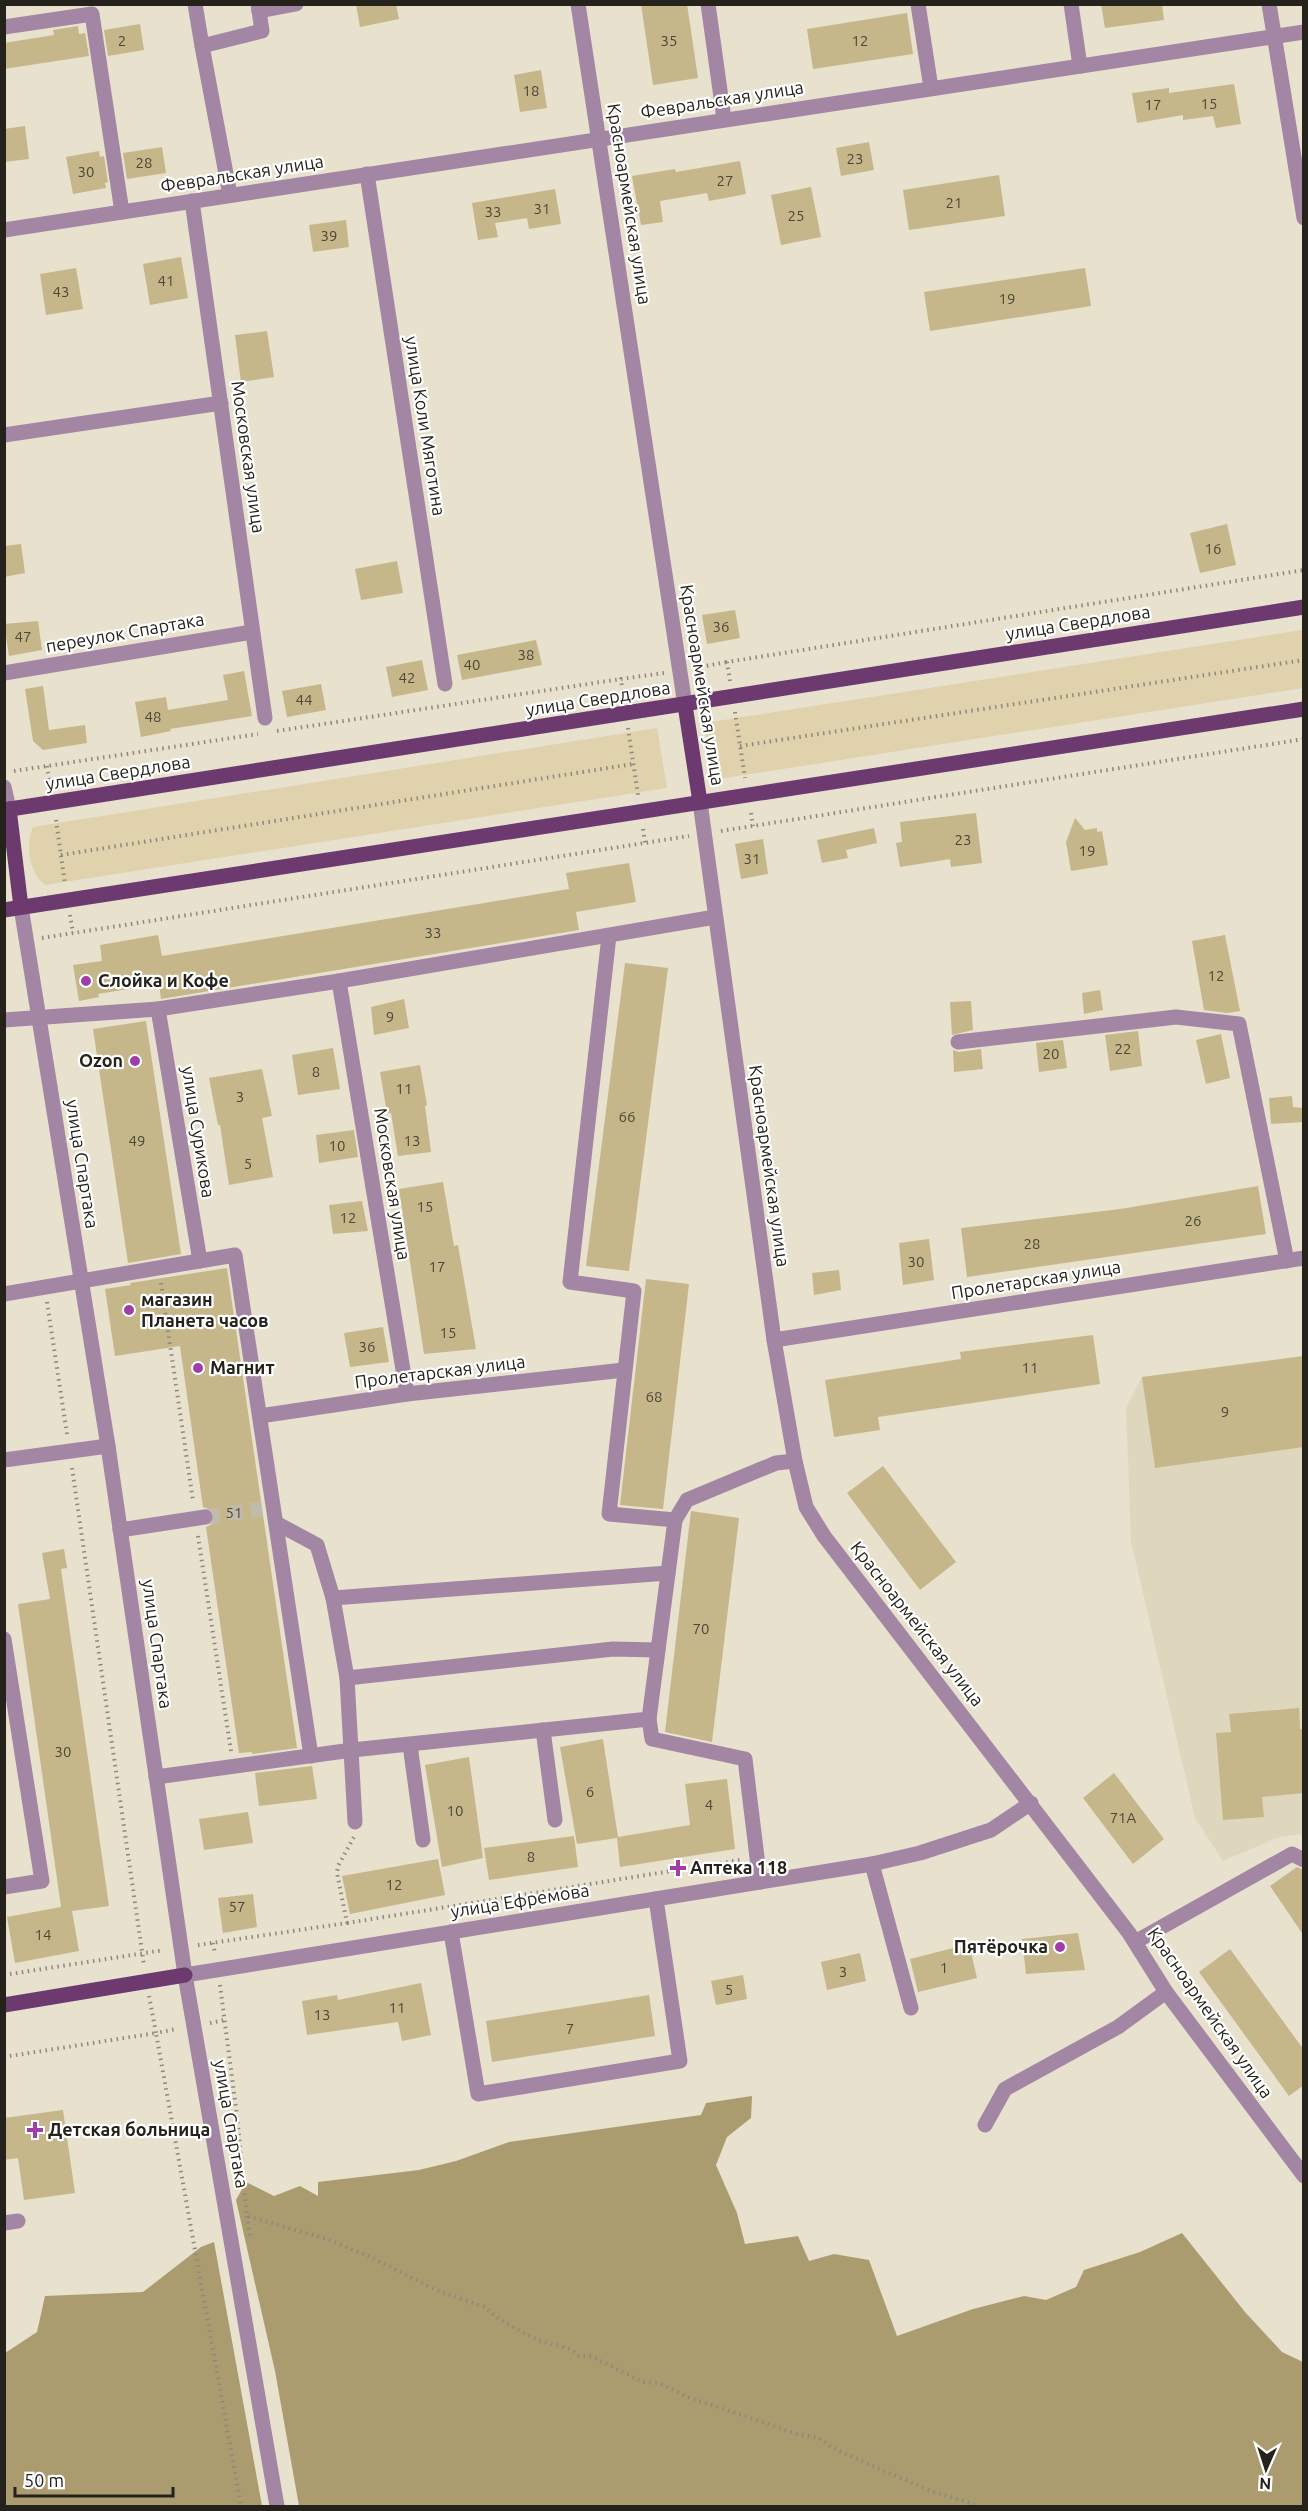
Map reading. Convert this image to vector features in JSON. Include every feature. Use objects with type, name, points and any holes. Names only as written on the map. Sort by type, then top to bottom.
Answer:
[{"type":"main road","name":"улица Свердлова","points":[[7,810],[1304,607]]},
{"type":"main road","name":"Красноармейская улица","points":[[685,705],[700,802]]},
{"type":"main road","points":[[4,910],[1304,709]]},
{"type":"main road","name":"улица Спартака","points":[[7,810],[21,907]]},
{"type":"main road","name":"улица Ефремова","points":[[4,2005],[185,1975]]},
{"type":"street","points":[[195,4],[230,195]]},
{"type":"street","points":[[202,46],[262,31],[259,8],[296,4]]},
{"type":"street","name":"Красноармейская улица","points":[[578,4],[685,705]]},
{"type":"street","points":[[708,4],[724,119]]},
{"type":"street","points":[[918,4],[931,88]]},
{"type":"street","points":[[1071,4],[1080,66]]},
{"type":"street","points":[[1269,4],[1304,218]]},
{"type":"street","points":[[4,27],[92,14],[122,212]]},
{"type":"street","name":"Февральская улица","points":[[4,230],[1304,32]]},
{"type":"street","name":"улица Коли Мяготина","points":[[367,174],[445,684]]},
{"type":"street","name":"Московская улица","points":[[192,201],[265,718]]},
{"type":"street","points":[[4,435],[221,403]]},
{"type":"street","name":"переулок Спартака","points":[[4,673],[252,632]]},
{"type":"street","name":"улица Спартака","points":[[4,787],[7,810]]},
{"type":"street","name":"Красноармейская улица","points":[[700,802],[774,1340],[795,1461],[806,1507],[824,1536],[1031,1803],[1135,1942],[1166,1992],[1304,2176]]},
{"type":"street","name":"улица Спартака","points":[[21,907],[108,1446],[185,1975],[277,2506]]},
{"type":"street","points":[[4,1020],[158,1009],[339,981],[715,917]]},
{"type":"street","points":[[609,936],[570,1282],[633,1291],[609,1514],[675,1520]]},
{"type":"street","name":"Московская улица","points":[[339,981],[407,1394]]},
{"type":"street","name":"улица Сурикова","points":[[158,1009],[200,1261]]},
{"type":"street","points":[[958,1042],[1176,1017],[1239,1024],[1287,1261]]},
{"type":"street","points":[[4,1294],[235,1255],[260,1416],[271,1513],[310,1756]]},
{"type":"street","name":"Пролетарская улица","points":[[774,1340],[1304,1258]]},
{"type":"street","name":"Пролетарская улица","points":[[260,1416],[407,1394],[624,1370]]},
{"type":"street","points":[[4,1460],[108,1446]]},
{"type":"street","points":[[760,1882],[745,1759],[652,1739],[649,1719],[675,1520],[687,1500],[776,1463],[795,1461]]},
{"type":"street","points":[[271,1513],[317,1545],[333,1598],[347,1678],[355,1822]]},
{"type":"street","points":[[120,1530],[205,1517]]},
{"type":"street","points":[[333,1598],[668,1573]]},
{"type":"street","points":[[4,1639],[42,1881],[4,1887]]},
{"type":"street","points":[[347,1678],[613,1649],[658,1650]]},
{"type":"street","points":[[156,1777],[352,1750],[649,1719]]},
{"type":"street","points":[[543,1730],[555,1820]]},
{"type":"street","points":[[410,1745],[423,1840]]},
{"type":"street","name":"улица Ефремова","points":[[185,1975],[872,1864],[920,1853],[991,1830],[1031,1803]]},
{"type":"street","points":[[1135,1942],[1292,1854],[1304,1860]]},
{"type":"street","points":[[872,1864],[911,2008]]},
{"type":"street","points":[[451,1932],[478,2094],[680,2061],[656,1899]]},
{"type":"street","points":[[985,2125],[1005,2089],[1118,2027],[1166,1992]]},
{"type":"path","points":[[740,746],[1304,660]]},
{"type":"path","points":[[4,773],[621,679]]},
{"type":"path","points":[[27,941],[1304,739]]},
{"type":"path","points":[[61,855],[633,764]]},
{"type":"path","points":[[47,766],[73,933]]},
{"type":"path","points":[[45,1287],[142,1954],[241,2506]]},
{"type":"path","points":[[347,1923],[337,1873],[338,1866],[353,1843],[355,1822]]},
{"type":"path","points":[[4,1974],[347,1923],[757,1857]]},
{"type":"path","points":[[213,1943],[237,2116],[247,2216],[327,2240],[368,2256],[434,2289],[484,2307],[502,2321],[538,2340],[571,2349],[579,2356],[591,2356],[643,2382],[659,2383],[688,2397],[797,2434],[819,2438],[831,2447],[884,2471],[934,2492],[979,2506]]},
{"type":"path","points":[[4,2057],[224,2020]]},
{"type":"shaded area","points":[[1303,630],[1303,688],[712,780],[704,723]]},
{"type":"shaded area","points":[[657,728],[667,788],[45,885],[35,873],[30,858],[29,842],[33,827]]},
{"type":"shaded area","points":[[1303,1356],[1303,1834],[1279,1837],[1223,1861],[1195,1818],[1131,1541],[1126,1408],[1142,1377]]},
{"type":"shaded area","points":[[752,2096],[751,2118],[727,2137],[716,2165],[737,2213],[745,2244],[798,2236],[809,2261],[834,2254],[869,2260],[897,2336],[973,2309],[1024,2296],[1046,2300],[1076,2287],[1084,2270],[1140,2252],[1182,2233],[1245,2312],[1282,2352],[1303,2362],[1303,2506],[299,2506],[275,2371],[236,2200],[246,2182],[274,2196],[300,2186],[318,2196],[318,2182],[419,2170],[456,2161],[509,2142],[701,2115],[706,2103]]},
{"type":"shaded area","points":[[214,2242],[262,2506],[5,2506],[5,2353],[37,2332],[45,2296],[143,2292],[201,2247]]},
{"type":"building","points":[[356,4],[396,4],[399,19],[360,27]]},
{"type":"building","points":[[641,4],[687,4],[698,78],[653,85]]},
{"type":"building","points":[[1101,4],[1162,4],[1164,20],[1105,28]]},
{"type":"building","points":[[907,13],[913,54],[813,69],[807,29]]},
{"type":"building","points":[[140,24],[144,50],[108,56],[104,30]]},
{"type":"building","points":[[78,26],[79,34],[85,33],[89,56],[4,69],[4,43],[54,35],[53,30]]},
{"type":"building","points":[[541,70],[547,108],[520,112],[514,75]]},
{"type":"building","points":[[1234,84],[1241,124],[1216,128],[1213,116],[1183,120],[1183,115],[1137,123],[1132,93],[1169,88],[1169,93]]},
{"type":"building","points":[[25,126],[29,159],[4,162],[4,129]]},
{"type":"building","points":[[869,142],[874,170],[841,176],[836,148]]},
{"type":"building","points":[[162,147],[166,173],[127,179],[123,153]]},
{"type":"building","points":[[99,151],[100,157],[104,156],[108,182],[105,183],[106,188],[73,194],[66,157]]},
{"type":"building","points":[[740,161],[746,194],[709,201],[707,193],[660,201],[663,222],[641,225],[632,176],[675,169],[676,172]]},
{"type":"building","points":[[999,175],[1005,216],[909,230],[903,190]]},
{"type":"building","points":[[811,187],[821,237],[781,245],[771,195]]},
{"type":"building","points":[[555,189],[561,224],[529,229],[527,218],[495,223],[498,237],[478,240],[472,203]]},
{"type":"building","points":[[346,220],[349,247],[313,252],[309,225]]},
{"type":"building","points":[[181,257],[188,298],[150,305],[143,264]]},
{"type":"building","points":[[76,268],[83,309],[46,315],[40,274]]},
{"type":"building","points":[[1085,268],[1091,306],[930,331],[924,292]]},
{"type":"building","points":[[267,331],[274,377],[241,382],[235,335]]},
{"type":"building","points":[[1227,524],[1236,565],[1200,573],[1190,533]]},
{"type":"building","points":[[21,544],[25,573],[4,577],[4,546]]},
{"type":"building","points":[[397,561],[403,593],[361,600],[355,569]]},
{"type":"building","points":[[735,610],[740,638],[707,644],[702,615]]},
{"type":"building","points":[[38,621],[42,650],[9,656],[4,624]]},
{"type":"building","points":[[536,640],[542,665],[462,680],[457,655]]},
{"type":"building","points":[[422,660],[428,690],[392,697],[386,667]]},
{"type":"building","points":[[244,671],[252,716],[170,729],[171,731],[141,737],[135,702],[166,697],[168,710],[228,700],[223,675]]},
{"type":"building","points":[[321,684],[326,710],[287,717],[282,691]]},
{"type":"building","points":[[43,686],[49,730],[85,725],[87,743],[43,750],[33,741],[25,689]]},
{"type":"building","points":[[976,813],[982,863],[951,867],[950,859],[900,867],[896,843],[902,842],[900,822]]},
{"type":"building","points":[[1075,818],[1085,830],[1097,828],[1097,832],[1102,831],[1108,865],[1071,871],[1066,842]]},
{"type":"building","points":[[874,828],[877,843],[846,850],[848,858],[822,863],[817,840]]},
{"type":"building","points":[[763,839],[768,874],[741,879],[735,844]]},
{"type":"building","points":[[629,863],[636,902],[576,912],[579,930],[161,999],[159,984],[98,994],[99,997],[79,1001],[73,965],[102,961],[100,945],[158,935],[162,956],[569,889],[566,873]]},
{"type":"building","points":[[1225,935],[1240,1011],[1227,1013],[1204,1010],[1192,941]]},
{"type":"building","points":[[625,963],[668,968],[629,1271],[586,1266]]},
{"type":"building","points":[[1100,990],[1103,1010],[1084,1014],[1082,993]]},
{"type":"building","points":[[404,999],[409,1028],[374,1035],[371,1007]]},
{"type":"building","points":[[971,1001],[973,1030],[952,1035],[950,1002]]},
{"type":"building","points":[[146,1021],[181,1254],[128,1263],[93,1029]]},
{"type":"building","points":[[1138,1031],[1142,1066],[1110,1071],[1105,1035]]},
{"type":"building","points":[[1221,1034],[1230,1078],[1206,1084],[1196,1040]]},
{"type":"building","points":[[1063,1040],[1067,1068],[1039,1072],[1036,1043]]},
{"type":"building","points":[[333,1048],[340,1089],[298,1095],[292,1055]]},
{"type":"building","points":[[981,1049],[983,1069],[954,1072],[953,1050],[959,1052]]},
{"type":"building","points":[[420,1065],[427,1105],[425,1106],[431,1152],[398,1156],[391,1113],[387,1113],[380,1072]]},
{"type":"building","points":[[262,1069],[272,1116],[262,1118],[273,1177],[229,1185],[220,1125],[218,1125],[209,1078]]},
{"type":"building","points":[[1292,1096],[1293,1107],[1304,1108],[1304,1122],[1271,1124],[1269,1098]]},
{"type":"building","points":[[354,1130],[358,1157],[319,1163],[316,1135]]},
{"type":"building","points":[[443,1182],[454,1246],[458,1245],[476,1349],[424,1354],[399,1189]]},
{"type":"building","points":[[1258,1186],[1266,1234],[967,1277],[961,1228],[1120,1209]]},
{"type":"building","points":[[362,1201],[368,1231],[333,1234],[329,1205]]},
{"type":"building","points":[[929,1239],[934,1280],[903,1285],[899,1243]]},
{"type":"building","points":[[227,1268],[297,1748],[252,1754],[252,1752],[239,1753],[206,1527],[212,1524],[215,1516],[212,1510],[203,1507],[180,1346],[115,1356],[105,1289]]},
{"type":"building","points":[[839,1270],[841,1290],[814,1295],[812,1273]]},
{"type":"building","points":[[646,1279],[689,1284],[663,1509],[620,1505]]},
{"type":"building","points":[[383,1327],[389,1362],[350,1367],[344,1333]]},
{"type":"building","points":[[1093,1335],[1100,1384],[878,1417],[880,1430],[834,1437],[825,1380],[961,1359],[960,1352]]},
{"type":"building","points":[[1304,1356],[1304,1447],[1155,1468],[1142,1377]]},
{"type":"building","points":[[883,1466],[956,1562],[920,1590],[847,1493]]},
{"type":"building","points":[[691,1511],[739,1518],[712,1742],[665,1732]]},
{"type":"building","points":[[64,1549],[67,1568],[61,1569],[109,1906],[72,1911],[79,1951],[15,1963],[7,1917],[61,1907],[18,1604],[50,1599],[42,1553]]},
{"type":"building","points":[[1299,1708],[1300,1729],[1304,1729],[1304,1793],[1262,1797],[1264,1817],[1223,1820],[1216,1733],[1231,1732],[1229,1714]]},
{"type":"building","points":[[603,1739],[618,1837],[690,1825],[685,1784],[727,1779],[735,1849],[620,1867],[617,1838],[577,1844],[560,1747]]},
{"type":"building","points":[[469,1757],[483,1858],[442,1867],[425,1765]]},
{"type":"building","points":[[312,1766],[317,1799],[259,1806],[255,1773]]},
{"type":"building","points":[[1114,1773],[1164,1839],[1133,1864],[1083,1798]]},
{"type":"building","points":[[248,1812],[253,1843],[204,1850],[199,1819]]},
{"type":"building","points":[[574,1836],[578,1867],[489,1880],[484,1848]]},
{"type":"building","points":[[438,1859],[445,1895],[350,1914],[342,1876]]},
{"type":"building","points":[[1297,1867],[1304,1870],[1304,1936],[1270,1886]]},
{"type":"building","points":[[253,1894],[257,1927],[223,1933],[218,1898]]},
{"type":"building","points":[[1078,1933],[1085,1970],[1026,1974],[1022,1939]]},
{"type":"building","points":[[969,1944],[977,1978],[918,1992],[910,1959]]},
{"type":"building","points":[[1230,1949],[1304,2050],[1304,2085],[1289,2096],[1199,1972]]},
{"type":"building","points":[[860,1953],[866,1981],[827,1990],[821,1962]]},
{"type":"building","points":[[743,1975],[747,1999],[716,2005],[711,1981]]},
{"type":"building","points":[[421,1983],[431,2035],[402,2041],[398,2022],[307,2035],[302,2001],[337,1995],[338,2000]]},
{"type":"building","points":[[649,1995],[655,2036],[492,2062],[486,2021]]},
{"type":"building","points":[[63,2110],[75,2193],[24,2200],[18,2158],[4,2160],[4,2118]]},
{"type":"tunnel","points":[[205,1517],[262,1509]]},
{"type":"place","name":"Слойка и Кофе","points":[[86,981]]},
{"type":"place","name":"Ozon","points":[[135,1061]]},
{"type":"place","name":"магазин Планета часов","points":[[129,1310]]},
{"type":"place","name":"Магнит","points":[[198,1368]]},
{"type":"place","name":"Аптека 118","points":[[678,1868]]},
{"type":"place","name":"Пятёрочка","points":[[1060,1947]]},
{"type":"place","name":"Детская больница","points":[[35,2130]]}]
